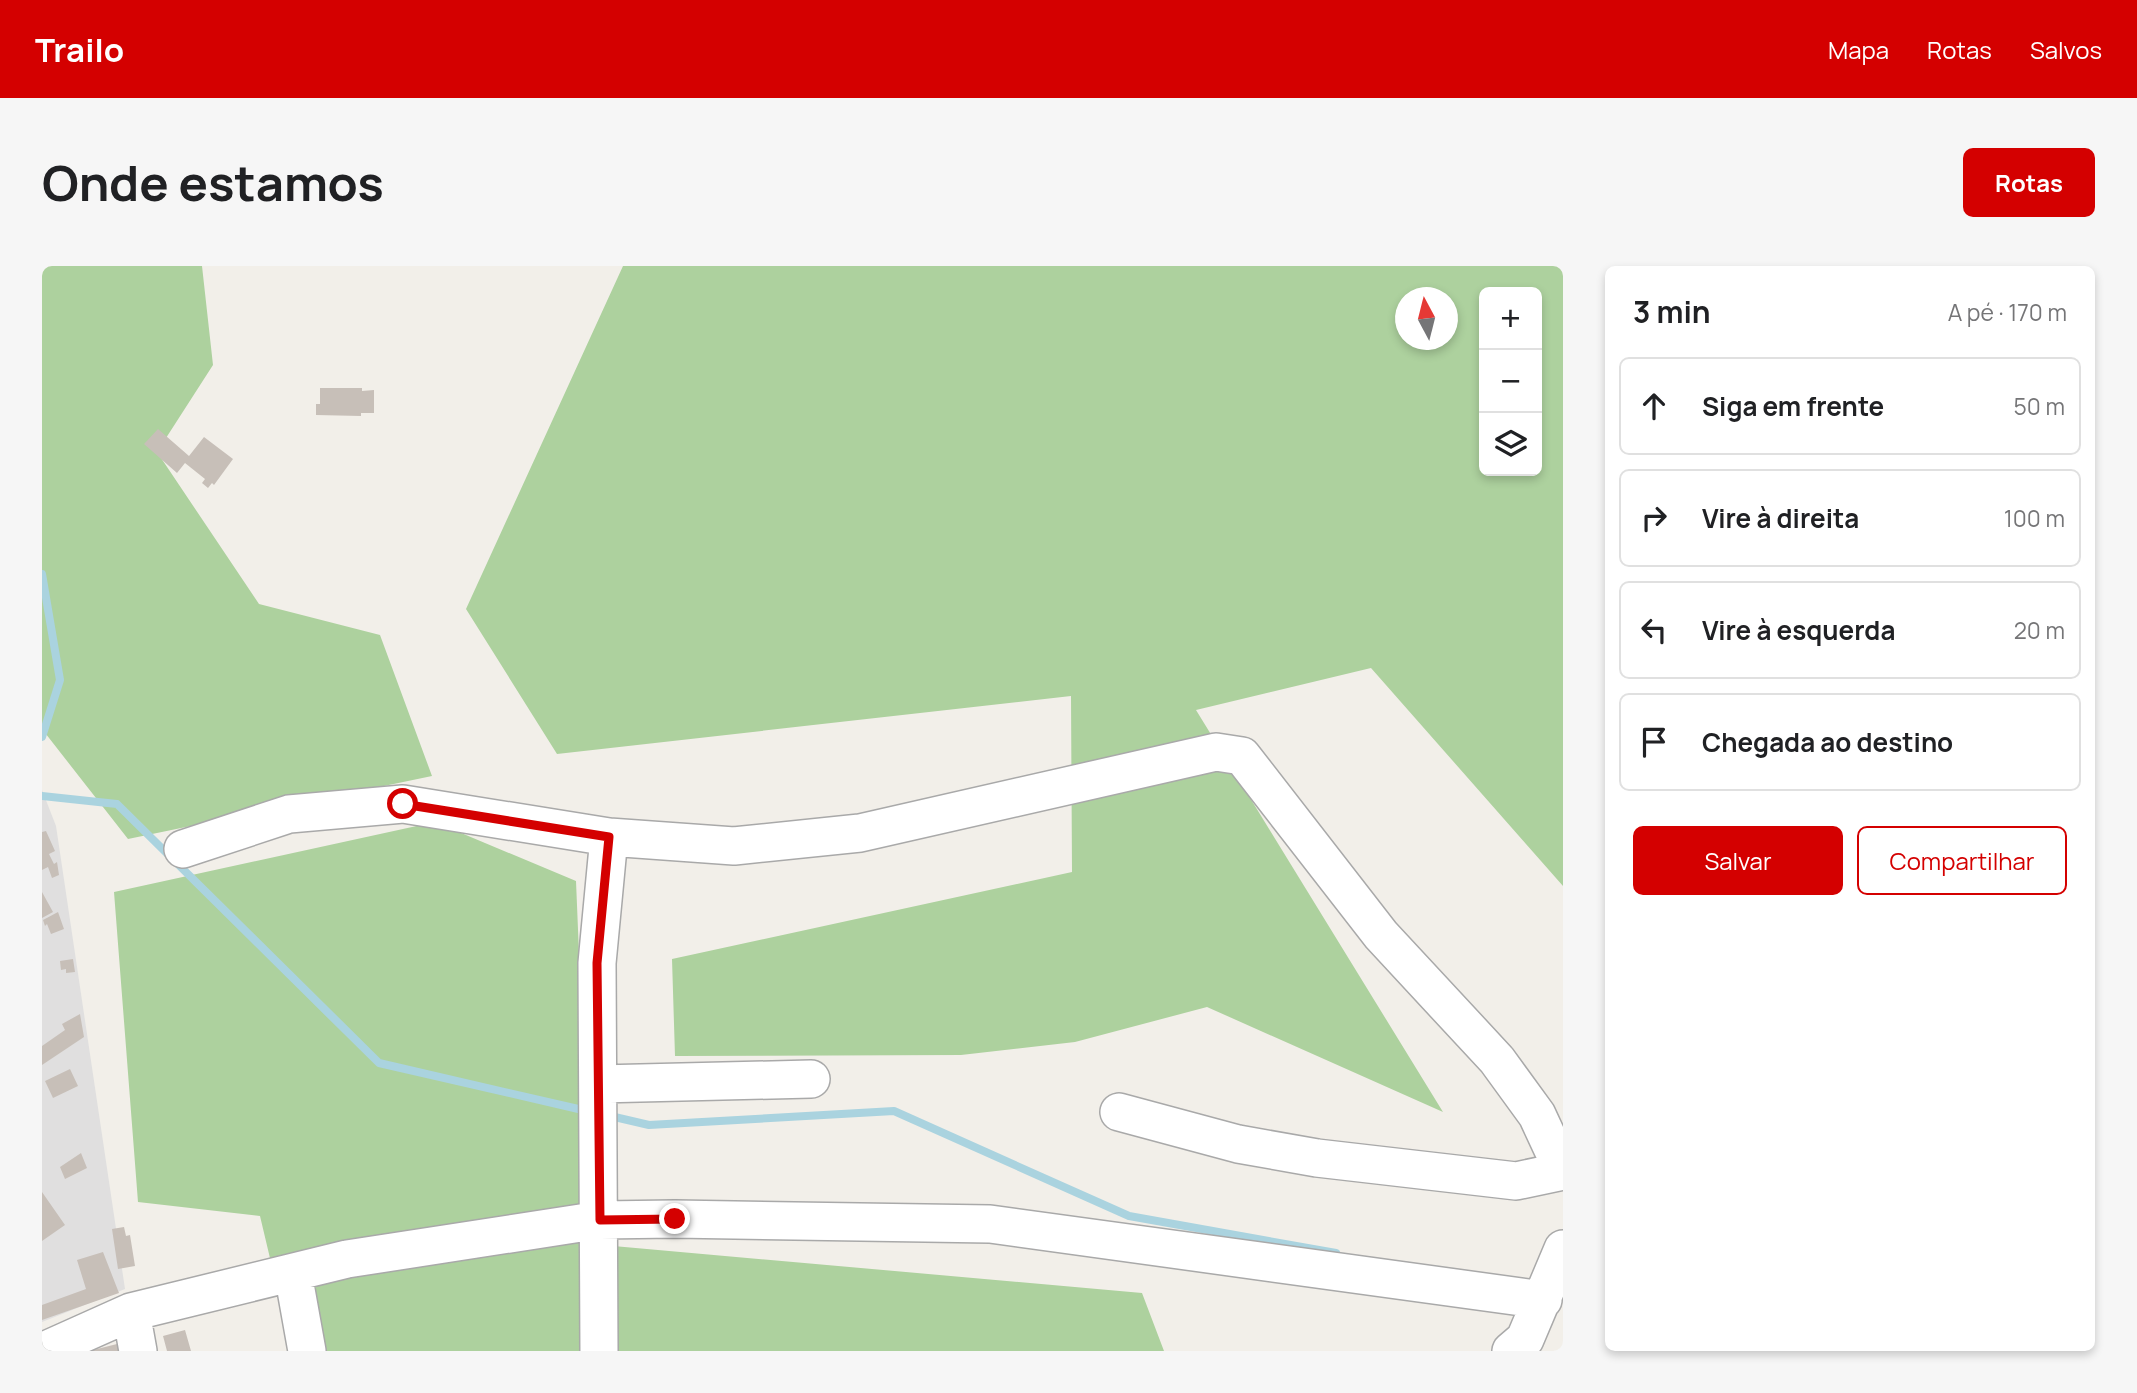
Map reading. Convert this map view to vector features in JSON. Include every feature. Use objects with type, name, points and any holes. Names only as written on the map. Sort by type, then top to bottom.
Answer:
[{"type":"street","points":[[183,849],[289,814],[403,804],[609,837],[734,846],[860,833],[1216,752],[1242,756],[1381,935],[1497,1060],[1537,1115],[1563,1171],[1516,1181],[1317,1158],[1238,1144],[1119,1112]]},
{"type":"street","points":[[599,1351],[597,963],[609,837]]},
{"type":"street","points":[[598,1084],[811,1079]]},
{"type":"street","points":[[44,1351],[131,1312],[347,1259],[600,1220],[990,1224],[1542,1300]]},
{"type":"street","points":[[1511,1351],[1525,1339],[1563,1249]]},
{"type":"street","points":[[293,1273],[307,1351]]},
{"type":"street","points":[[131,1312],[138,1351]]},
{"type":"shaded area","points":[[42,790],[56,826],[125,1289],[42,1322]]},
{"type":"green space","points":[[42,266],[202,266],[213,365],[157,452],[259,604],[380,635],[432,776],[128,839],[42,729]]},
{"type":"green space","points":[[623,266],[1563,266],[1563,886],[1371,668],[1196,710],[1443,1112],[1207,1007],[1075,1042],[961,1055],[675,1056],[672,959],[1072,872],[1071,696],[557,754],[466,609]]},
{"type":"green space","points":[[435,822],[576,881],[591,1244],[1142,1293],[1164,1351],[292,1351],[260,1216],[138,1202],[114,892]]},
{"type":"building","points":[[320,388],[374,390],[374,413],[361,413],[361,416],[316,415],[316,404],[320,404]]},
{"type":"building","points":[[158,429],[189,456],[204,437],[233,459],[214,485],[212,483],[208,488],[202,483],[205,479],[185,463],[177,473],[144,444]]},
{"type":"building","points":[[46,831],[55,851],[49,854],[54,864],[57,862],[59,875],[52,878],[48,867],[42,870],[42,832]]},
{"type":"building","points":[[42,892],[53,912],[42,918]]},
{"type":"building","points":[[58,912],[64,929],[51,934],[43,920]]},
{"type":"building","points":[[73,959],[75,972],[66,973],[66,969],[61,970],[60,961]]},
{"type":"building","points":[[80,1014],[84,1037],[42,1065],[42,1046],[65,1030],[62,1024]]},
{"type":"building","points":[[70,1069],[78,1086],[53,1098],[45,1081]]},
{"type":"building","points":[[81,1153],[87,1168],[65,1179],[60,1167]]},
{"type":"building","points":[[42,1192],[65,1225],[42,1241]]},
{"type":"building","points":[[124,1227],[126,1236],[130,1235],[135,1266],[118,1269],[112,1229]]},
{"type":"building","points":[[103,1252],[119,1293],[42,1320],[42,1305],[86,1289],[77,1260]]},
{"type":"building","points":[[185,1330],[191,1351],[167,1351],[163,1336]]},
{"type":"building","points":[[117,1344],[119,1351],[93,1351],[93,1350]]},
{"type":"waterway","points":[[42,574],[60,680],[42,737]]},
{"type":"waterway","points":[[42,796],[117,804],[379,1063],[587,1111]]},
{"type":"waterway","points":[[606,1115],[649,1125],[894,1111],[1129,1216],[1336,1253]]},
{"type":"route","points":[[403,804],[609,837],[597,963],[600,1220],[675,1219]]}]
